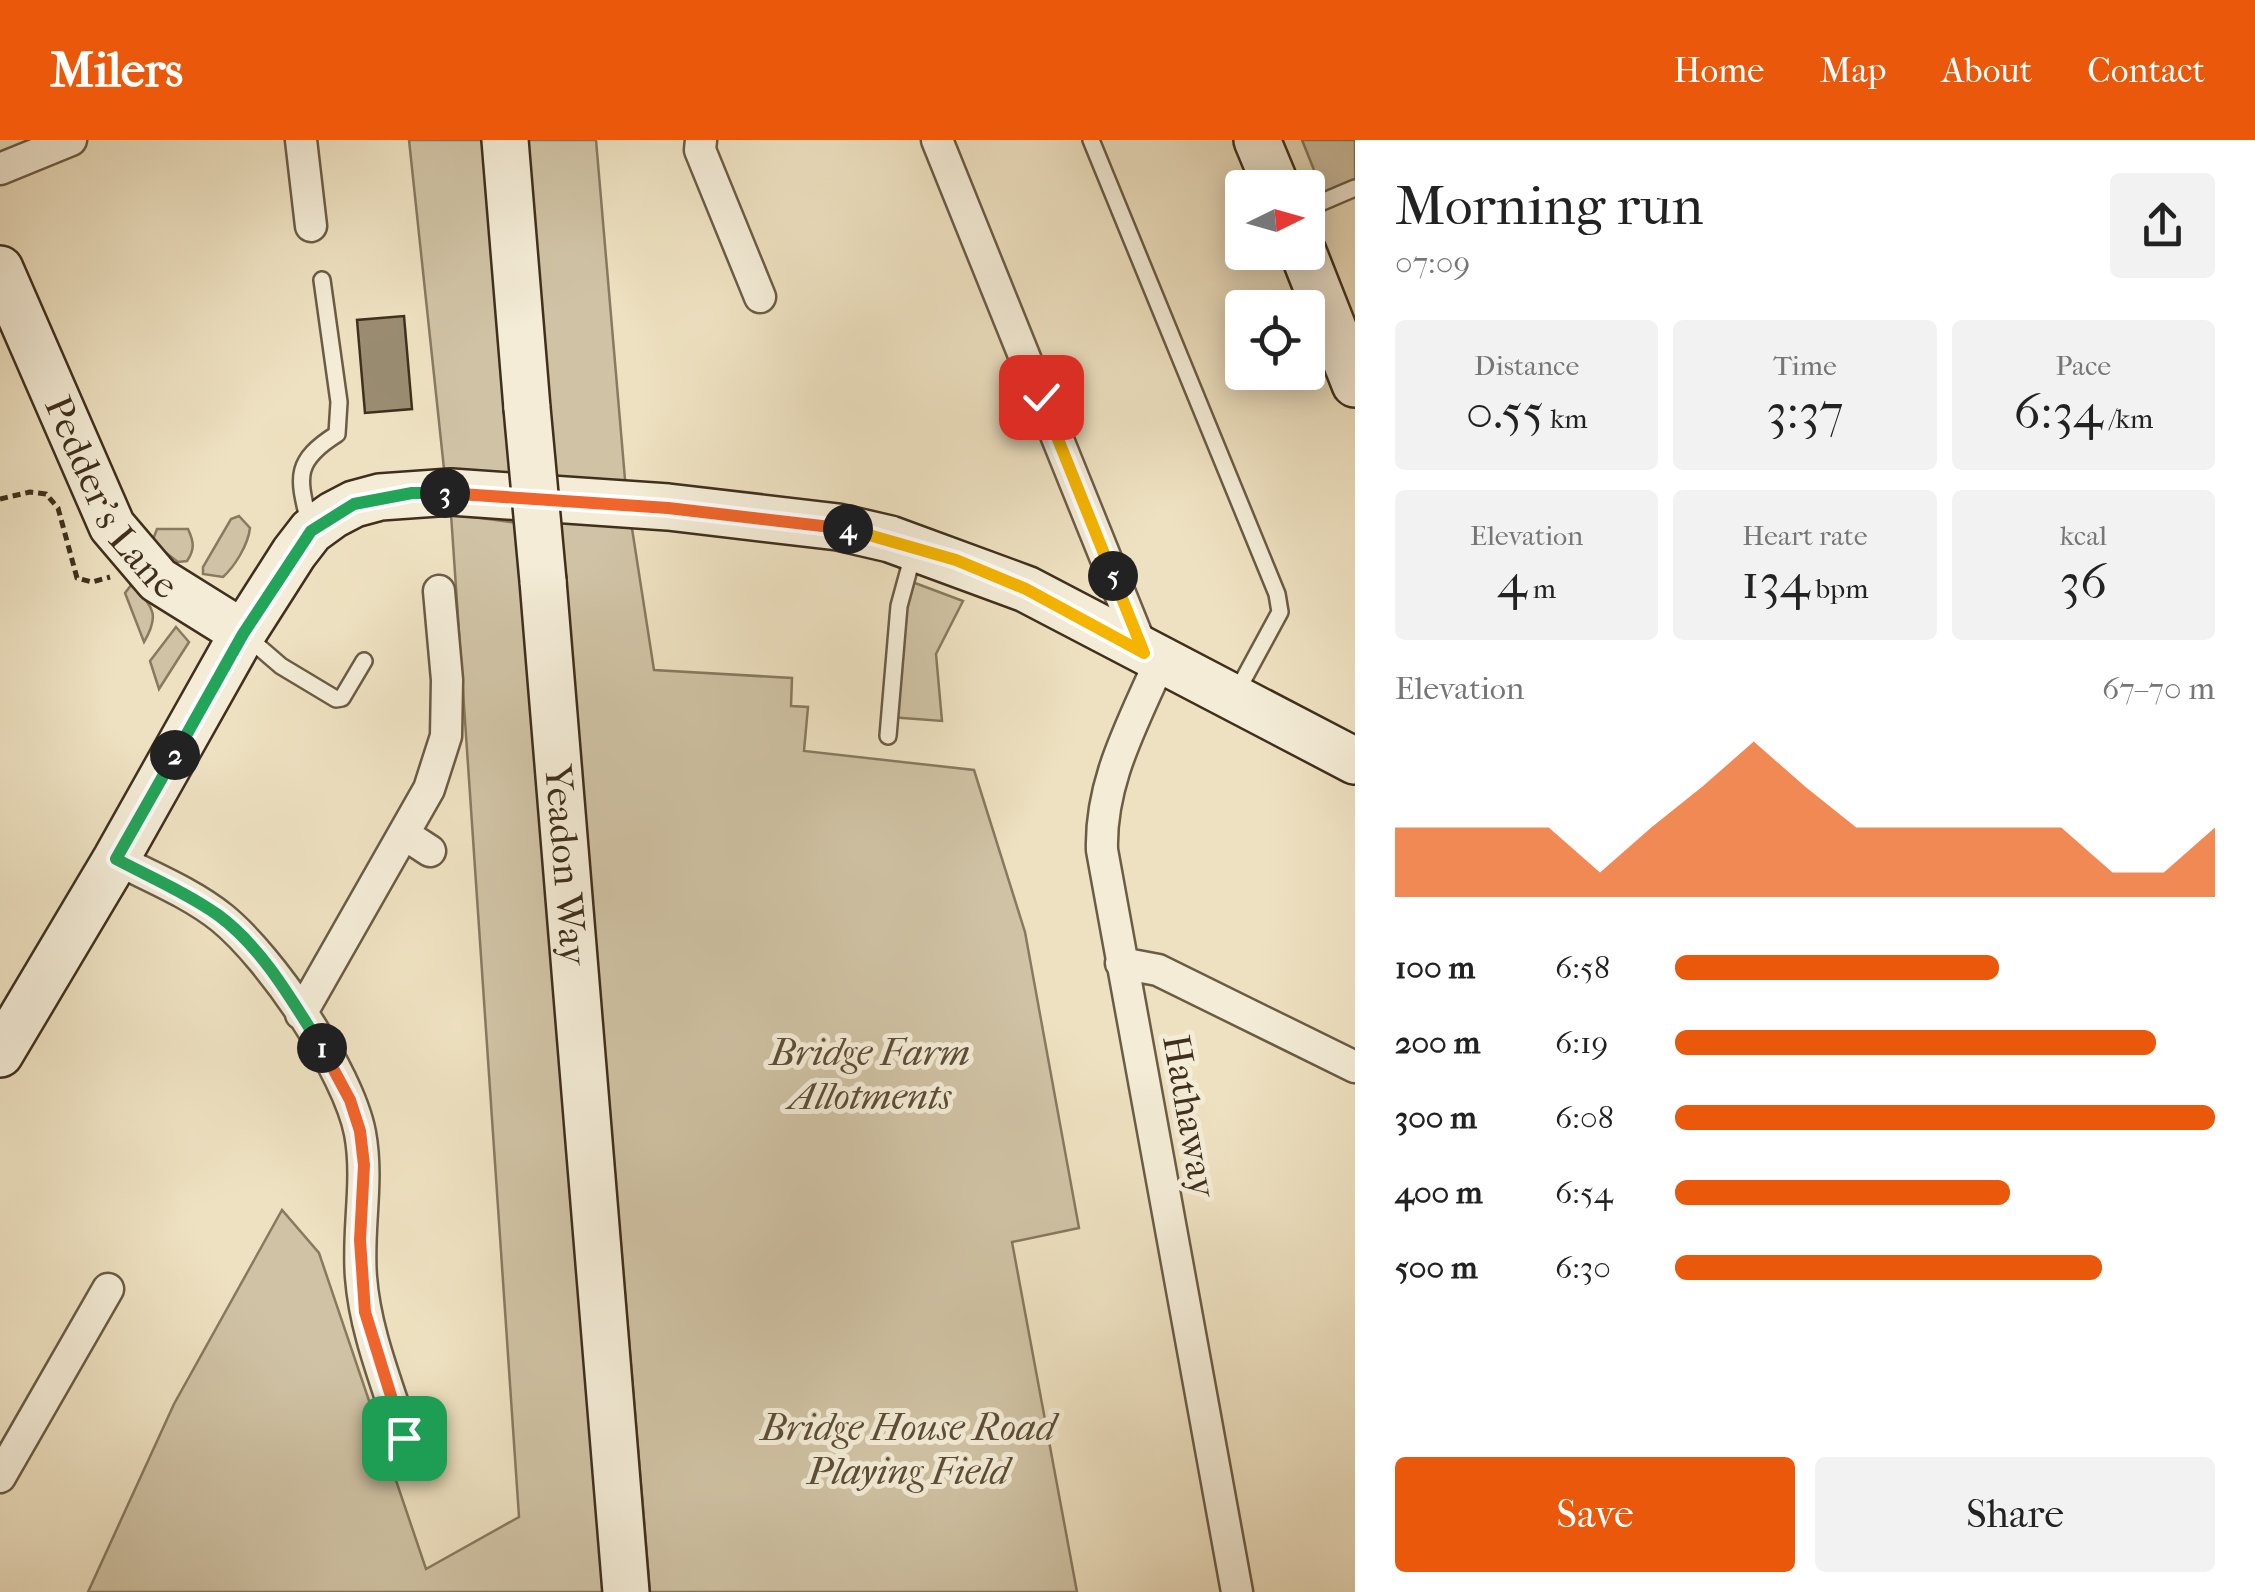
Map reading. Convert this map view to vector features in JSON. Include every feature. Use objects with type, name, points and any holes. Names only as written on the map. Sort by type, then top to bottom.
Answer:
[{"type":"street","points":[[0,168],[70,140]]},
{"type":"street","points":[[301,140],[311,226]]},
{"type":"street","name":"Yeadon Way","points":[[505,140],[626,1592]]},
{"type":"street","points":[[701,140],[700,150],[760,297]]},
{"type":"street","points":[[937,140],[1152,657]]},
{"type":"street","points":[[1257,140],[1270,170]]},
{"type":"street","name":"Pedder's Lane","points":[[0,270],[112,526],[158,580],[243,634]]},
{"type":"street","points":[[1310,270],[1355,384]]},
{"type":"street","points":[[0,1054],[243,634],[311,531],[354,504],[412,493],[451,492],[668,508],[838,527],[916,547],[1026,589],[1355,761]]},
{"type":"street","points":[[300,1014],[417,842],[446,736],[447,680],[439,592]]},
{"type":"street","name":"Hathaway","points":[[1152,657],[1101,816],[1102,850],[1237,1592]]},
{"type":"street","points":[[116,859],[220,916],[244,938],[336,1071],[360,1131],[364,1165],[360,1240],[365,1312],[404,1438]]},
{"type":"street","points":[[1121,962],[1158,970],[1355,1067]]},
{"type":"street","points":[[0,1476],[108,1289]]},
{"type":"lane","points":[[1091,140],[1281,607],[1233,699]]},
{"type":"lane","points":[[1325,201],[1355,188]]},
{"type":"lane","points":[[311,531],[300,484],[302,463],[317,446],[337,434],[340,402],[322,280]]},
{"type":"lane","points":[[888,736],[899,606],[916,547]]},
{"type":"lane","points":[[243,634],[281,666],[336,699],[342,698],[364,662]]},
{"type":"path","points":[[0,499],[30,492],[46,494],[58,508],[77,578],[92,582],[147,567]]},
{"type":"green space","points":[[409,140],[487,140],[515,479],[444,469]]},
{"type":"green space","points":[[527,140],[596,140],[626,491],[556,484]]},
{"type":"green space","points":[[1302,140],[1355,140],[1355,188],[1326,200],[1325,170],[1314,170]]},
{"type":"green space","points":[[451,514],[518,523],[606,1592],[88,1592],[174,1404],[282,1210],[319,1253],[426,1569],[519,1517]]},
{"type":"green space","points":[[239,516],[250,528],[236,561],[223,577],[203,574],[203,567],[231,519]]},
{"type":"green space","points":[[560,518],[631,522],[654,670],[792,678],[791,706],[808,707],[804,751],[974,770],[1025,932],[1079,1228],[1012,1242],[1077,1592],[650,1592]]},
{"type":"green space","points":[[157,529],[188,529],[193,545],[187,561],[178,562],[152,542]]},
{"type":"green space","points":[[907,580],[963,601],[936,654],[942,721],[890,717]]},
{"type":"green space","points":[[132,584],[152,611],[152,624],[144,642],[125,593]]},
{"type":"green space","points":[[176,627],[189,642],[159,689],[150,661]]},
{"type":"building","points":[[404,316],[412,409],[365,413],[357,320]]},
{"type":"route","points":[[404,1438],[365,1312],[360,1240],[364,1165],[360,1131],[336,1071],[266,964],[244,938],[220,916],[116,859],[243,634],[294,553],[311,531],[332,515],[380,497],[451,492],[668,508],[870,534],[956,560],[1026,589],[1144,653],[1041,397]]},
{"type":"park label","name":"Bridge Farm Allotments","points":[[870,1074]]},
{"type":"park label","name":"Bridge House Road Playing Field","points":[[908,1449]]}]
